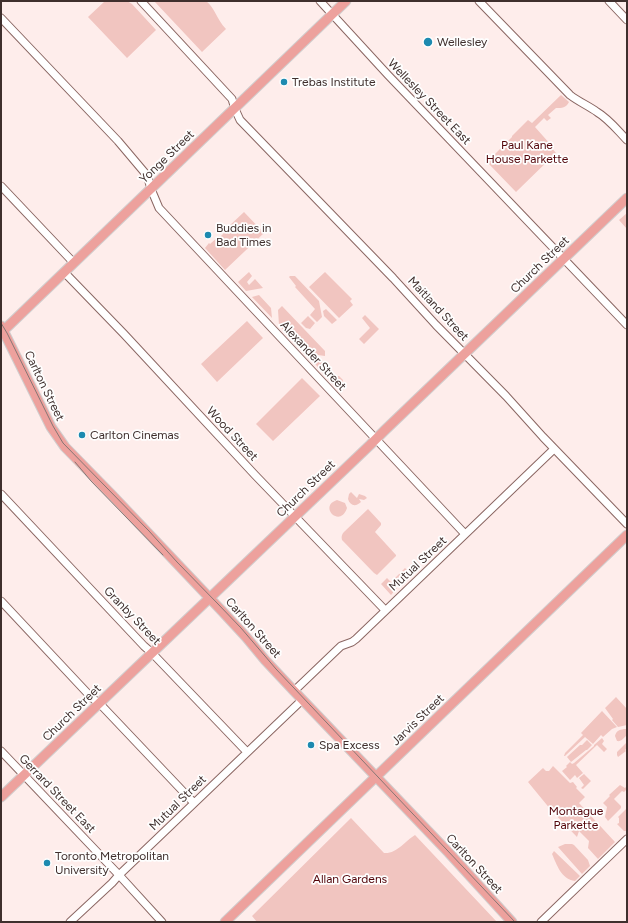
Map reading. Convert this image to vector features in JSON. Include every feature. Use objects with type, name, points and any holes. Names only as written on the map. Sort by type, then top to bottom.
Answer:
[{"type":"main road","name":"Yonge Street","points":[[2,330],[346,1]]},
{"type":"main road","name":"Church Street","points":[[1,797],[377,439],[627,198]]},
{"type":"main road","name":"Carlton Street","points":[[2,330],[54,433],[60,441],[242,632],[265,660],[302,700],[512,922]]},
{"type":"main road","name":"Jarvis Street","points":[[225,922],[627,535]]},
{"type":"street","name":"Maitland Street","points":[[141,1],[232,99],[240,120],[627,524]]},
{"type":"street","name":"Wellesley Street East","points":[[320,1],[388,75],[627,325]]},
{"type":"street","points":[[479,1],[570,95],[576,100],[599,112],[627,140]]},
{"type":"street","points":[[609,1],[627,20]]},
{"type":"street","name":"Alexander Street","points":[[1,18],[118,141],[145,173],[159,208],[465,534]]},
{"type":"street","points":[[1,186],[73,262]]},
{"type":"street","name":"Wood Street","points":[[64,272],[124,334],[255,475],[385,610]]},
{"type":"street","name":"Mutual Street","points":[[294,691],[341,646],[354,640],[554,449]]},
{"type":"street","name":"Granby Street","points":[[1,494],[144,646],[248,752]]},
{"type":"street","points":[[1,601],[91,697],[99,703],[194,802]]},
{"type":"street","name":"Mutual Street","points":[[70,922],[302,700]]},
{"type":"street","name":"Gerrard Street East","points":[[1,751],[119,874],[162,922]]},
{"type":"street","points":[[541,922],[627,840]]},
{"type":"green space","points":[[105,1],[127,1],[132,4],[156,30],[127,58],[88,17]]},
{"type":"green space","points":[[154,1],[206,1],[212,7],[220,22],[226,29],[202,52]]},
{"type":"green space","name":"Paul Kane House Parkette","points":[[561,95],[569,102],[568,104],[564,107],[556,108],[548,115],[551,118],[547,121],[544,118],[535,127],[556,153],[516,192],[487,162],[528,120],[532,123]]},
{"type":"green space","points":[[244,212],[264,233],[225,270],[205,248],[209,243],[210,244],[219,236],[220,237]]},
{"type":"green space","points":[[627,213],[627,229],[619,220]]},
{"type":"green space","points":[[249,272],[252,276],[247,282],[249,285],[255,279],[263,288],[246,291],[238,282]]},
{"type":"green space","points":[[325,272],[352,299],[350,301],[353,305],[339,318],[309,287]]},
{"type":"green space","points":[[295,276],[319,301],[322,317],[317,322],[310,315],[315,309],[295,287],[296,286],[289,277]]},
{"type":"green space","points":[[259,295],[271,308],[272,318],[252,297]]},
{"type":"green space","points":[[282,306],[325,351],[325,356],[318,355],[309,357],[279,325],[278,310]]},
{"type":"green space","points":[[326,309],[337,320],[332,324],[324,316],[323,311]]},
{"type":"green space","points":[[365,315],[379,329],[364,344],[359,339],[370,328],[362,318]]},
{"type":"green space","points":[[308,316],[315,323],[310,329],[306,328],[301,323]]},
{"type":"green space","points":[[247,321],[263,338],[217,382],[201,364]]},
{"type":"green space","points":[[323,362],[337,376],[339,376],[343,380],[342,384],[338,387],[314,363]]},
{"type":"green space","points":[[302,378],[320,396],[273,441],[256,424]]},
{"type":"green space","points":[[351,492],[357,498],[359,494],[367,498],[364,500],[359,499],[361,502],[357,505],[353,505],[348,499]]},
{"type":"green space","points":[[337,500],[345,503],[347,508],[344,514],[340,516],[332,514],[330,511],[332,503]]},
{"type":"green space","points":[[368,509],[381,523],[375,532],[396,555],[377,575],[342,540],[342,535],[344,532]]},
{"type":"green space","points":[[405,568],[411,574],[400,585],[394,579]]},
{"type":"green space","points":[[387,578],[397,588],[391,595],[381,584]]},
{"type":"green space","points":[[616,697],[627,709],[627,725],[618,727],[605,708]]},
{"type":"green space","points":[[602,711],[617,727],[612,729],[603,737],[601,735],[593,744],[585,737],[564,756],[565,753],[583,735],[581,733]]},
{"type":"green space","points":[[627,729],[627,735],[621,740],[617,741],[615,736],[616,733],[619,730]]},
{"type":"green space","points":[[602,738],[604,741],[602,744],[607,749],[604,752],[597,745],[576,765],[583,773],[577,778],[575,775],[570,780],[562,771],[570,762],[572,764],[574,763]]},
{"type":"green space","points":[[587,740],[592,745],[571,762],[567,757]]},
{"type":"green space","points":[[627,742],[626,751],[618,757],[617,752]]},
{"type":"green space","name":"Montague Parkette","points":[[553,766],[570,783],[573,782],[577,787],[576,788],[585,797],[579,803],[615,842],[598,859],[588,848],[589,841],[579,831],[577,837],[551,810],[528,782],[543,768],[546,771],[549,771]]},
{"type":"green space","points":[[584,774],[591,781],[583,789],[581,788],[584,785],[579,778]]},
{"type":"green space","points":[[620,785],[625,788],[627,786],[627,789],[624,792],[622,791],[614,799],[621,806],[621,808],[608,821],[605,817],[607,807],[603,803]]},
{"type":"green space","points":[[627,808],[627,831],[624,831],[617,824],[619,823],[618,817]]},
{"type":"green space","name":"Allan Gardens","points":[[351,818],[384,853],[389,853],[397,849],[415,835],[497,922],[257,922],[252,916]]},
{"type":"green space","points":[[565,844],[574,845],[588,860],[590,866],[582,874],[558,847]]},
{"type":"green space","points":[[554,851],[580,876],[575,881],[570,880],[560,871],[552,854]]},
{"type":"tram line","points":[[1,323],[63,443],[241,628],[276,669],[515,922]]},
{"type":"tram line","points":[[75,462],[91,481],[163,555]]},
{"type":"place","name":"Wellesley","points":[[428,42]]},
{"type":"place","name":"Trebas Institute","points":[[284,82]]},
{"type":"place","name":"Buddies in Bad Times","points":[[208,235]]},
{"type":"place","name":"Carlton Cinemas","points":[[82,435]]},
{"type":"place","name":"Spa Excess","points":[[311,745]]},
{"type":"place","name":"Toronto Metropolitan University","points":[[47,863]]}]
